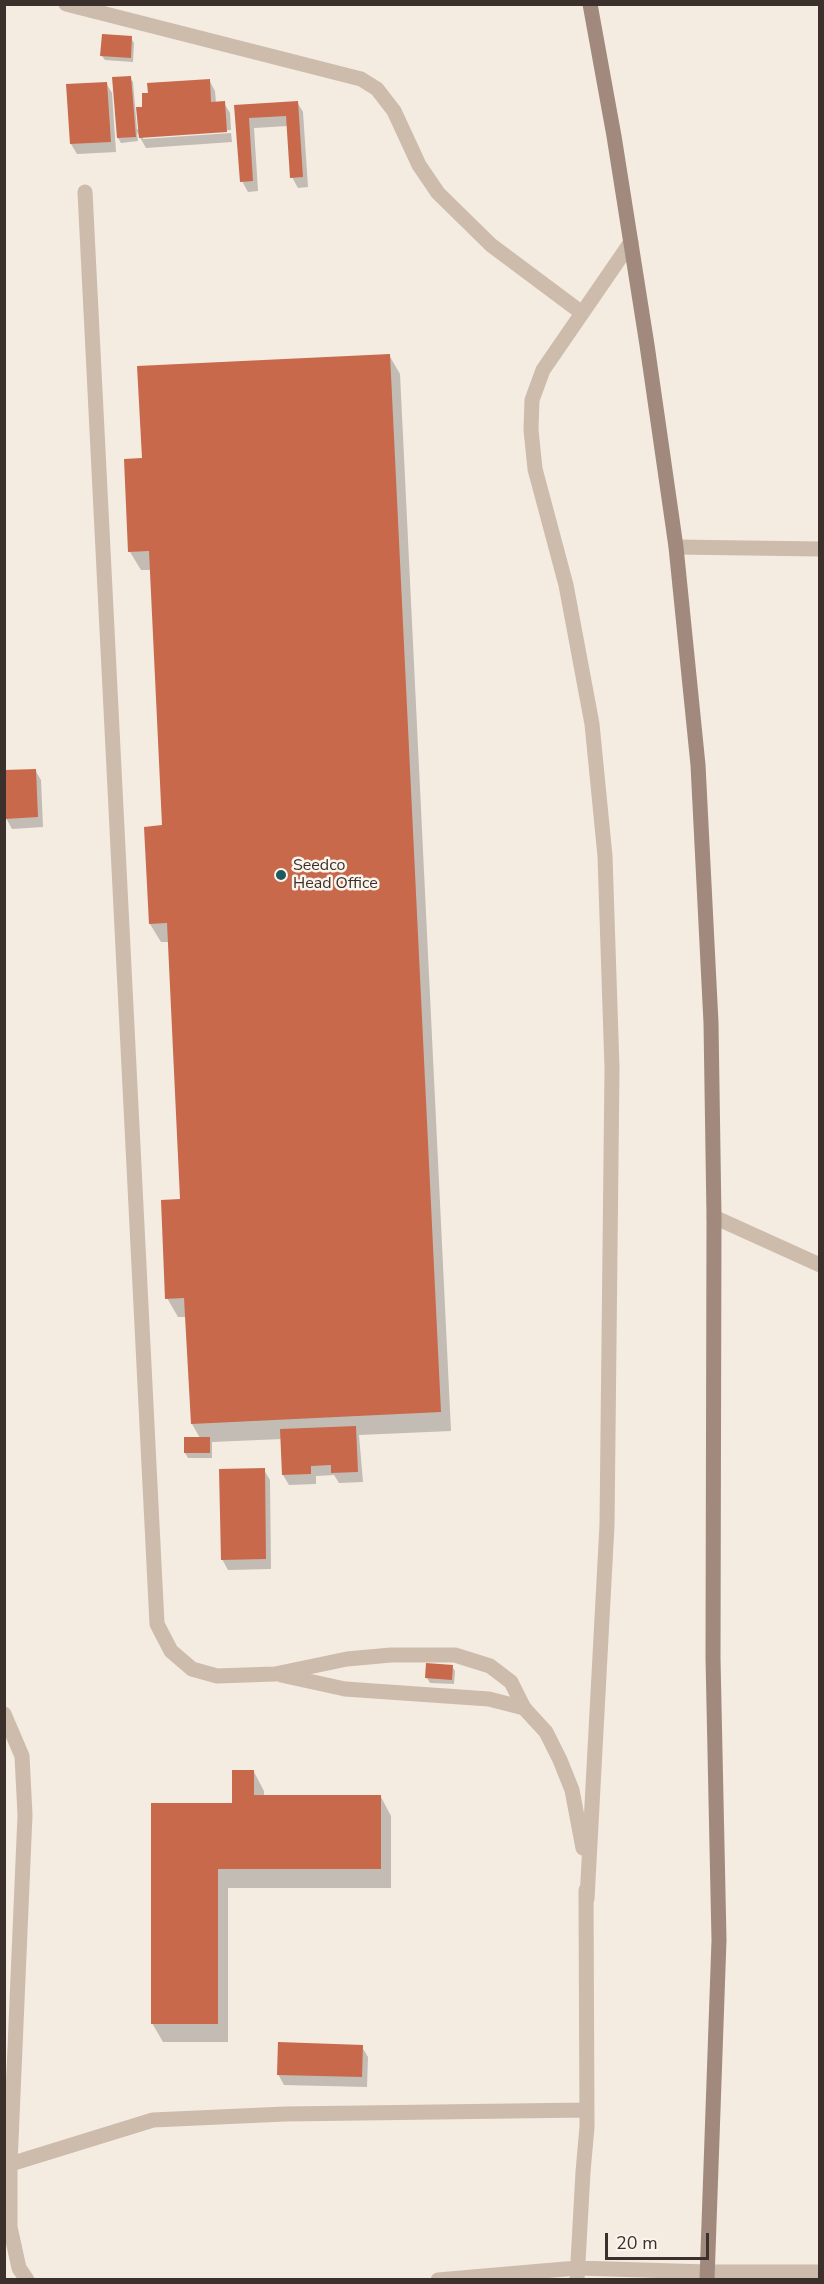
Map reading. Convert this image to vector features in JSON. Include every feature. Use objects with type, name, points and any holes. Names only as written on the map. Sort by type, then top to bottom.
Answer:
[{"type":"main road","points":[[590,4],[631,242],[676,547],[698,765],[711,1023],[714,1217],[713,1658],[719,1940],[707,2276]]},
{"type":"street","points":[[66,4],[361,79],[377,89],[394,111],[418,165],[438,193],[491,245],[582,313]]},
{"type":"street","points":[[85,192],[157,1624],[171,1651],[192,1670],[217,1676],[275,1674],[347,1659],[391,1655],[455,1655],[490,1666],[511,1682],[524,1708],[546,1732],[572,1790],[582,1838],[587,1899]]},
{"type":"street","points":[[577,2274],[587,2127],[587,1899],[607,1525],[612,1068],[605,856],[592,723],[566,585],[535,468],[531,430],[532,400],[543,370],[631,242]]},
{"type":"street","points":[[676,547],[819,549]]},
{"type":"street","points":[[714,1217],[819,1265]]},
{"type":"street","points":[[275,1674],[345,1689],[489,1699],[524,1708]]},
{"type":"street","points":[[4,1714],[22,1756],[25,1815],[8,2165],[10,2227],[19,2268],[27,2280]]},
{"type":"street","points":[[8,2165],[153,2120],[285,2114],[587,2110]]},
{"type":"street","points":[[438,2280],[577,2274],[707,2276],[819,2272]]},
{"type":"building","points":[[102,34],[132,36],[131,58],[100,56]]},
{"type":"building","points":[[131,76],[136,137],[117,138],[112,77]]},
{"type":"building","points":[[210,79],[211,102],[225,101],[227,132],[139,138],[136,107],[142,107],[142,93],[148,93],[147,83]]},
{"type":"building","points":[[107,82],[111,142],[70,144],[66,84]]},
{"type":"building","points":[[298,101],[303,177],[290,178],[286,116],[249,118],[253,181],[240,182],[234,105]]},
{"type":"building","name":"Seedco Head Office","points":[[390,354],[441,1412],[191,1424],[184,1298],[165,1299],[161,1200],[180,1199],[167,923],[149,924],[144,827],[162,825],[149,551],[128,552],[124,459],[142,458],[137,366]]},
{"type":"building","points":[[36,769],[38,817],[5,819],[4,770]]},
{"type":"building","points":[[356,1426],[358,1472],[331,1473],[331,1465],[311,1466],[311,1474],[282,1475],[280,1429]]},
{"type":"building","points":[[184,1437],[210,1437],[210,1453],[184,1453]]},
{"type":"building","points":[[265,1468],[266,1559],[221,1560],[219,1469]]},
{"type":"building","points":[[426,1663],[453,1665],[452,1680],[425,1678]]},
{"type":"building","points":[[232,1770],[254,1770],[254,1795],[381,1795],[381,1869],[218,1869],[218,2024],[151,2024],[151,1803],[232,1803]]},
{"type":"building","points":[[278,2042],[363,2045],[362,2077],[277,2075]]},
{"type":"place","name":"Seedco Head Office","points":[[281,875]]}]
